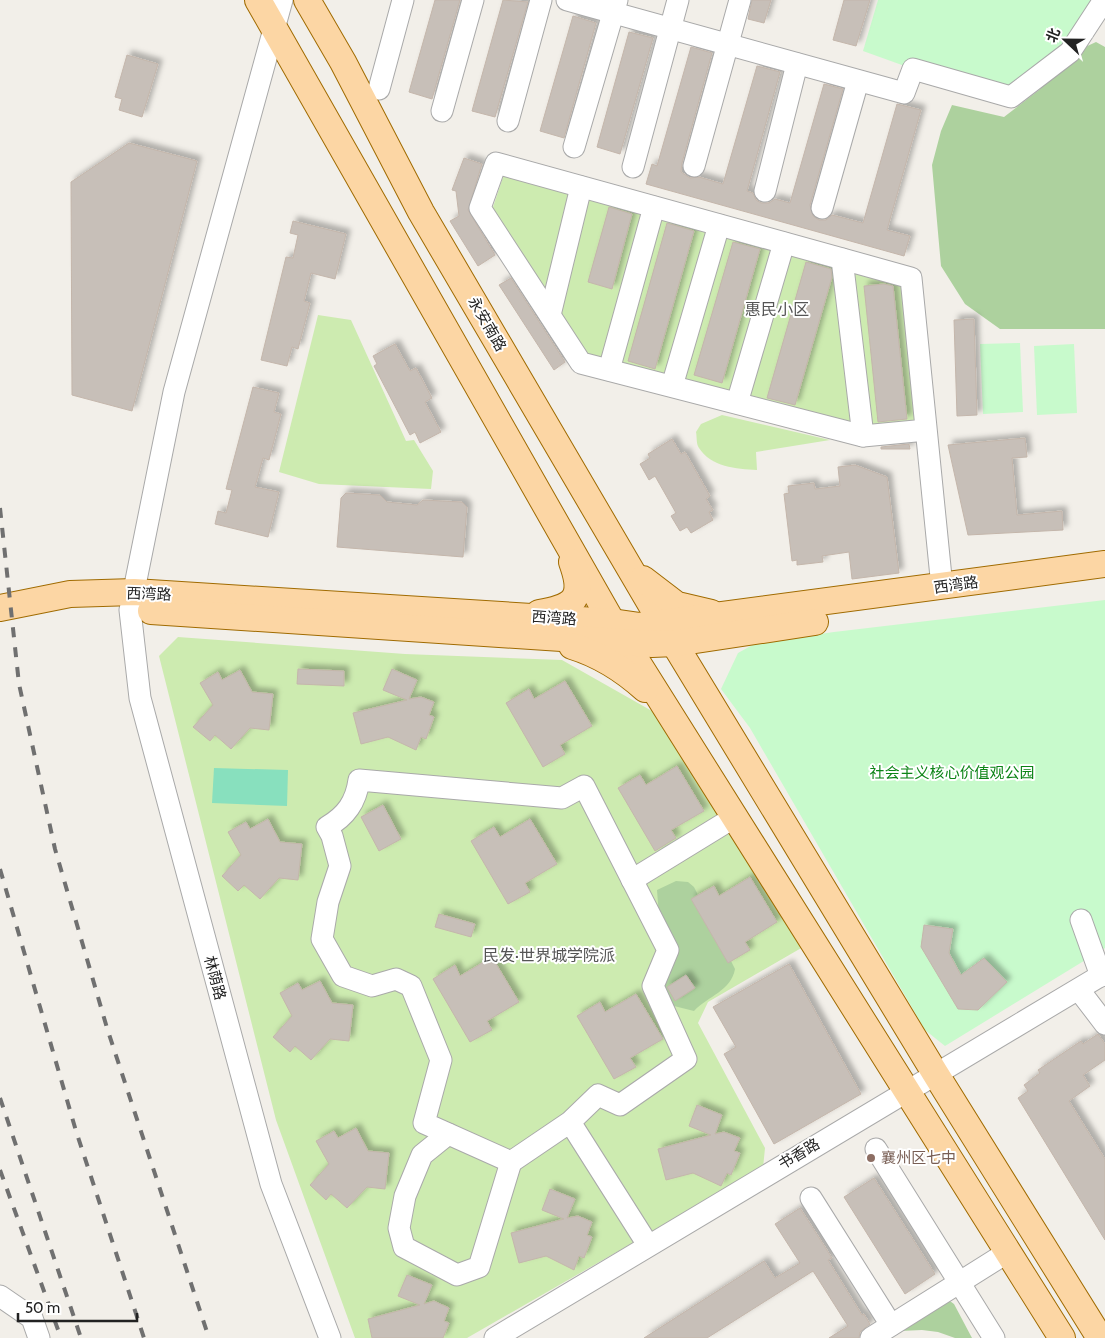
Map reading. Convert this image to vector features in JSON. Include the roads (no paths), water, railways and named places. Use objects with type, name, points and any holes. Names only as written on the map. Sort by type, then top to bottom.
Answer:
[{"type":"main road","points":[[258,0],[618,632],[733,818],[1062,1338]]},
{"type":"main road","name":"永安南路","points":[[307,0],[343,62],[421,212],[629,567],[935,1073],[1100,1338]]},
{"type":"main road","points":[[344,152],[378,129]]},
{"type":"main road","points":[[517,616],[567,606],[577,595],[578,578],[562,535]]},
{"type":"main road","name":"西湾路","points":[[728,626],[942,587],[1105,564]]},
{"type":"main road","points":[[629,567],[677,605],[728,626],[707,654],[704,666],[714,707]]},
{"type":"main road","name":"西湾路","points":[[0,624],[132,601],[517,616],[618,632],[652,644],[670,634],[728,626],[1105,582]]},
{"type":"main road","name":"西湾路","points":[[0,608],[70,594],[543,638],[618,632]]},
{"type":"main road","points":[[543,638],[593,652],[616,665],[664,706]]},
{"type":"street","name":"林荫路","points":[[282,0],[174,392],[132,601],[140,698],[268,1174],[330,1338]]},
{"type":"street","points":[[379,89],[403,0]]},
{"type":"street","points":[[442,111],[473,0]]},
{"type":"street","points":[[508,121],[541,0]]},
{"type":"street","points":[[567,0],[615,6],[670,29],[904,94],[914,69],[1011,97],[1070,52],[1104,0]]},
{"type":"street","points":[[633,167],[678,0]]},
{"type":"street","points":[[694,166],[740,0]]},
{"type":"street","points":[[574,147],[615,6]]},
{"type":"street","points":[[765,191],[798,64]]},
{"type":"street","points":[[822,208],[858,81]]},
{"type":"street","points":[[926,430],[863,436],[581,363],[480,208],[496,163],[911,278],[942,587]]},
{"type":"street","points":[[550,315],[581,187]]},
{"type":"street","points":[[609,370],[654,207]]},
{"type":"street","points":[[672,386],[719,225]]},
{"type":"street","points":[[737,403],[784,243]]},
{"type":"street","points":[[842,259],[863,436]]},
{"type":"street","points":[[448,1134],[422,1155],[405,1196],[399,1228],[404,1247],[457,1275],[479,1267],[510,1162],[570,1122],[598,1095],[620,1105],[686,1059],[653,986],[668,950],[584,786],[562,798],[359,780],[357,795],[348,810],[327,827],[332,836],[340,866],[328,902],[322,938],[343,976],[372,986],[396,979],[411,986],[441,1060],[424,1123],[510,1162]]},
{"type":"street","points":[[632,880],[733,818]]},
{"type":"street","points":[[1081,920],[1103,975]]},
{"type":"street","name":"书香路","points":[[495,1338],[906,1090],[1103,975]]},
{"type":"street","points":[[1080,990],[1105,1024]]},
{"type":"street","points":[[570,1122],[648,1245]]},
{"type":"street","points":[[876,1149],[994,1338]]},
{"type":"street","points":[[812,1198],[891,1325]]},
{"type":"street","points":[[871,1338],[1008,1252]]},
{"type":"street","points":[[0,1296],[32,1318],[39,1338]]},
{"type":"railway","points":[[0,508],[19,684],[55,849],[107,1028],[209,1338]]},
{"type":"railway","points":[[0,869],[76,1131],[144,1338]]},
{"type":"railway","points":[[0,1098],[81,1338]]},
{"type":"railway","points":[[0,1170],[61,1338]]},
{"type":"place","name":"襄州区七中","points":[[871,1158]]},
{"type":"district","name":"惠民小区","points":[[777,309]]},
{"type":"district","name":"民发·世界城学院派","points":[[549,955]]},
{"type":"park label","name":"社会主义核心价值观公园","points":[[952,773]]}]
